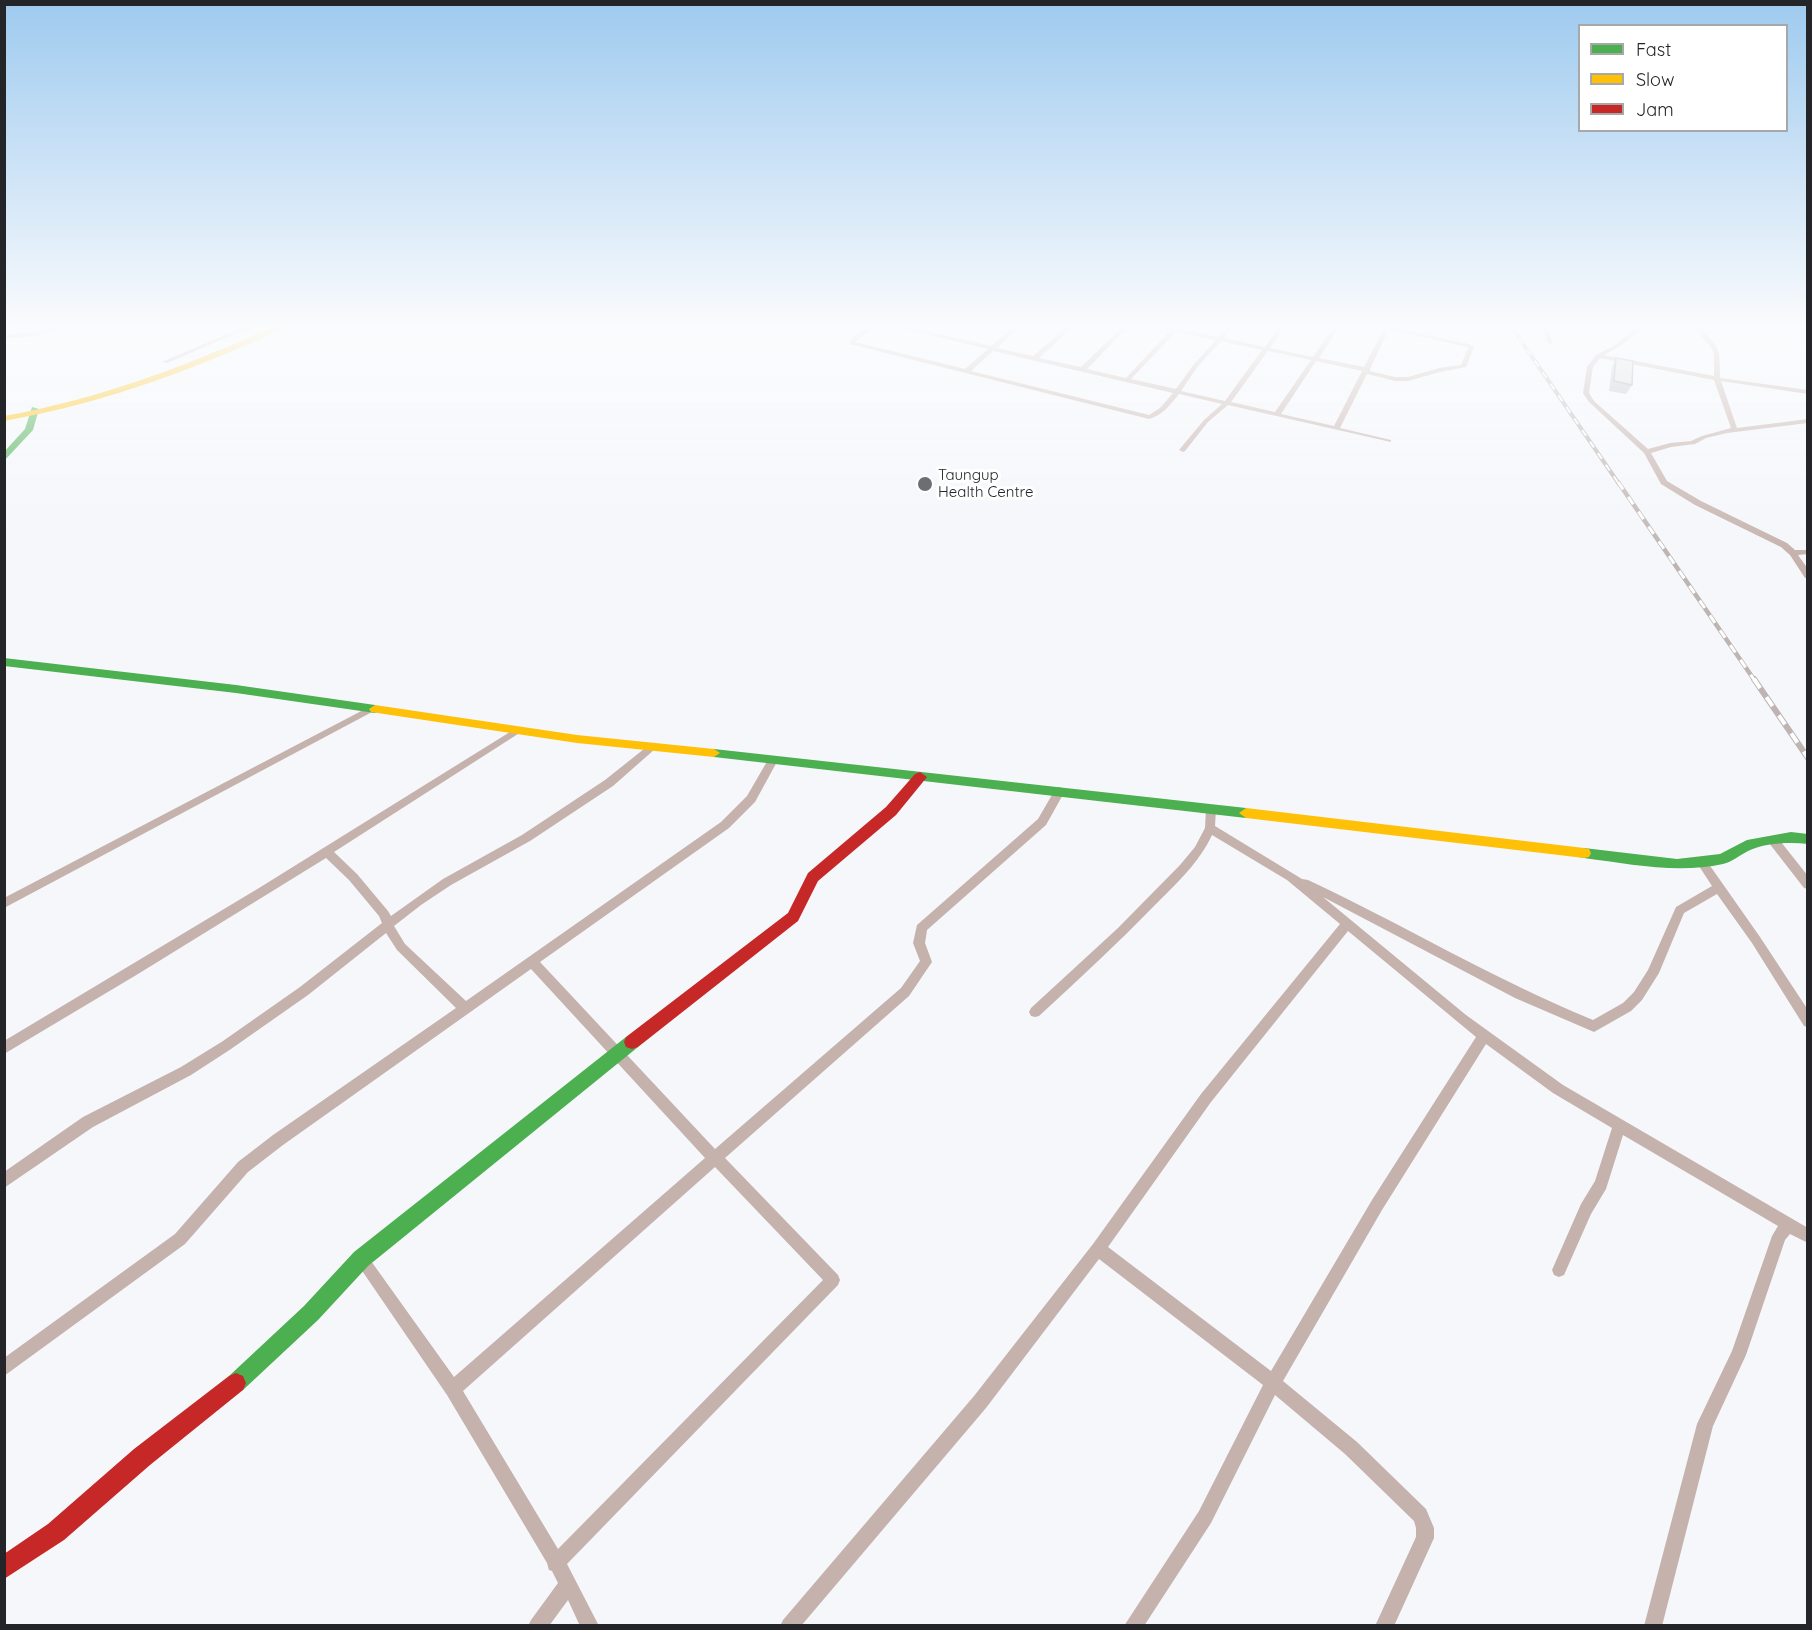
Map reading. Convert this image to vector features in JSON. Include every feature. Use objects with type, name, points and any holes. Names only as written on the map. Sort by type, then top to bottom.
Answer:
[{"type":"street","points":[[4,413],[35,412],[66,402]]},
{"type":"street","points":[[4,419],[72,402]]},
{"type":"street","points":[[1088,402],[1149,417],[1156,415],[1168,402]]},
{"type":"street","points":[[1219,402],[1389,441]]},
{"type":"street","points":[[1277,415],[1286,402]]},
{"type":"street","points":[[1336,429],[1350,402]]},
{"type":"street","points":[[1594,402],[1604,415],[1647,452],[1659,475],[1673,488],[1698,503],[1764,535],[1793,553],[1808,576]]},
{"type":"street","points":[[1725,402],[1735,431]]},
{"type":"street","points":[[1183,450],[1206,422],[1227,404]]},
{"type":"street","points":[[4,458],[28,434],[35,412]]},
{"type":"street","points":[[1647,452],[1670,445],[1693,443],[1710,435],[1808,421]]},
{"type":"street","points":[[1793,553],[1808,552]]},
{"type":"street","points":[[4,662],[236,689],[369,710],[652,747],[996,786],[1060,790],[1677,864],[1723,859],[1747,845],[1773,840],[1791,837],[1808,839]]},
{"type":"street","points":[[4,904],[369,710]]},
{"type":"street","points":[[4,1048],[327,852],[518,730]]},
{"type":"street","points":[[4,1181],[88,1122],[186,1071],[227,1045],[304,991],[447,882],[526,838],[609,783],[652,747]]},
{"type":"street","points":[[4,1368],[180,1239],[243,1167],[278,1140],[725,825],[751,799],[773,760]]},
{"type":"street","points":[[4,1568],[56,1532],[142,1457],[235,1384],[311,1312],[361,1258],[616,1054],[793,917],[801,907],[806,888],[813,877],[891,811],[920,777]]},
{"type":"street","points":[[453,1389],[904,992],[926,962],[919,943],[921,927],[1042,822],[1060,790]]},
{"type":"street","points":[[1035,1012],[1117,936],[1191,861],[1204,843],[1210,828],[1211,809]]},
{"type":"street","points":[[1210,828],[1291,877],[1369,915],[1464,968],[1594,1026],[1627,1006],[1638,996],[1653,973],[1680,910],[1718,888]]},
{"type":"street","points":[[1773,840],[1808,885]]},
{"type":"street","points":[[327,852],[370,896],[384,914],[387,926],[401,947],[466,1009]]},
{"type":"street","points":[[1702,863],[1756,940],[1808,1022]]},
{"type":"street","points":[[1291,877],[1484,1036],[1558,1089],[1808,1236]]},
{"type":"street","points":[[789,1626],[980,1402],[1098,1249],[1206,1098],[1348,923]]},
{"type":"street","points":[[531,962],[833,1281],[555,1563]]},
{"type":"street","points":[[1133,1626],[1205,1517],[1273,1383],[1377,1205],[1484,1036]]},
{"type":"street","points":[[1559,1270],[1586,1209],[1601,1184],[1619,1126]]},
{"type":"street","points":[[1653,1626],[1705,1424],[1728,1371],[1738,1355],[1776,1243],[1788,1225]]},
{"type":"street","points":[[1098,1249],[1273,1383],[1351,1448],[1420,1515],[1425,1538],[1384,1626]]},
{"type":"street","points":[[361,1258],[453,1389],[569,1584],[590,1626]]},
{"type":"street","points":[[537,1626],[569,1584]]},
{"type":"railway","points":[[1563,402],[1619,484]]},
{"type":"railway","points":[[1618,482],[1755,681]]},
{"type":"railway","points":[[1754,679],[1808,758]]},
{"type":"traffic: fast","points":[[4,458],[29,430],[35,409]]},
{"type":"traffic: fast","points":[[4,662],[236,689],[375,709]]},
{"type":"traffic: fast","points":[[714,753],[1246,813]]},
{"type":"traffic: fast","points":[[1584,853],[1677,864],[1723,859],[1747,845],[1773,840],[1791,837],[1808,839]]},
{"type":"traffic: fast","points":[[236,1383],[311,1313],[361,1259],[632,1042]]},
{"type":"traffic: slow","points":[[4,419],[83,402]]},
{"type":"traffic: slow","points":[[375,709],[577,739],[714,753]]},
{"type":"traffic: slow","points":[[1246,813],[1584,853]]},
{"type":"traffic: jam","points":[[632,1042],[793,917],[813,877],[891,811],[920,777]]},
{"type":"traffic: jam","points":[[4,1568],[56,1532],[142,1457],[236,1383]]},
{"type":"place","name":"Taungup Health Centre","points":[[925,484]]}]
